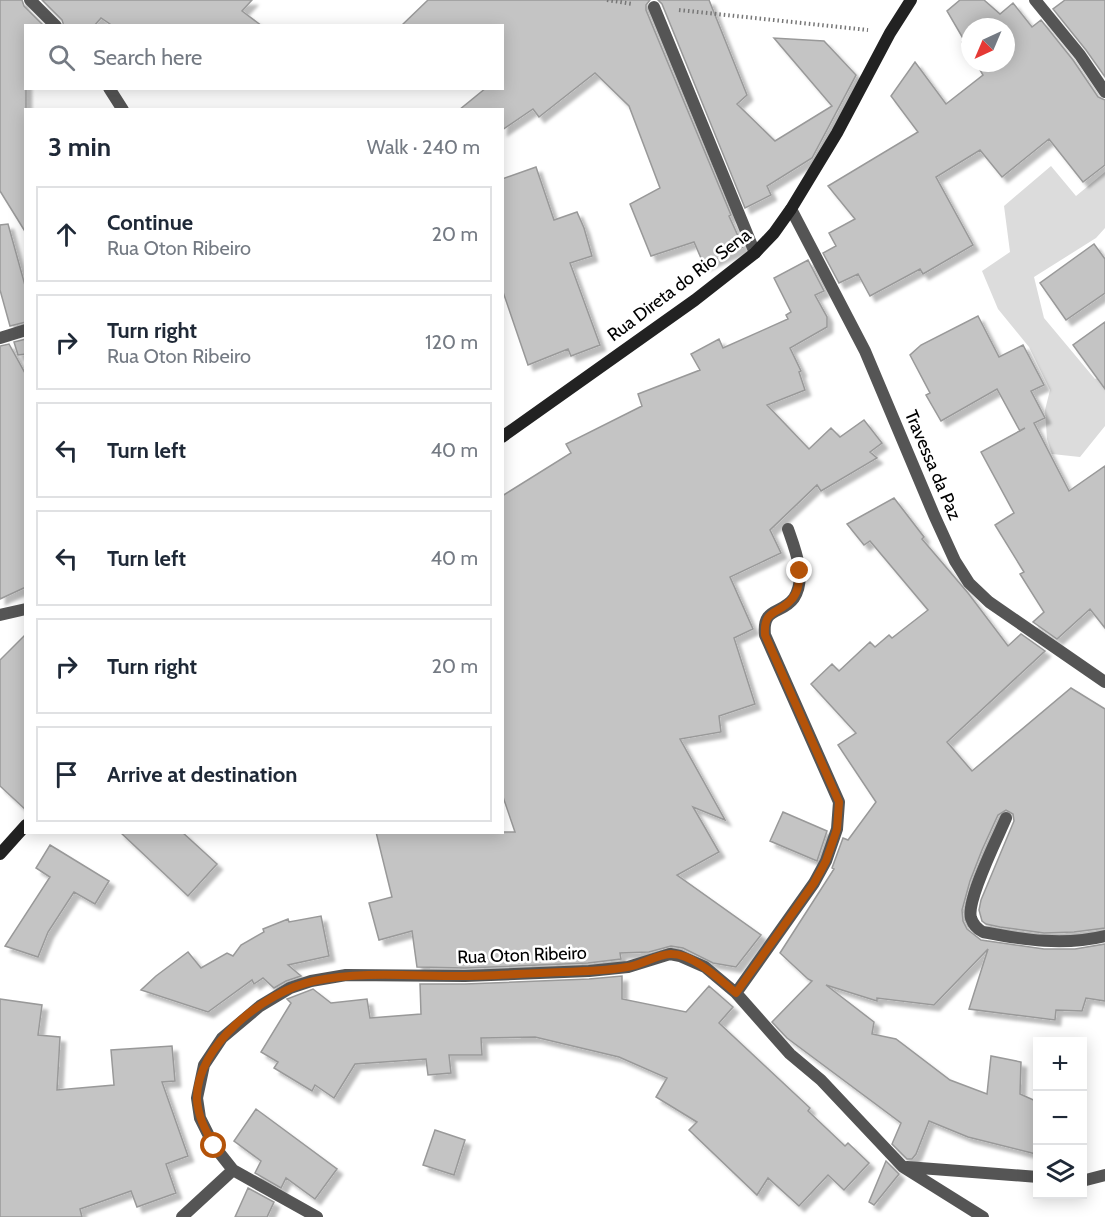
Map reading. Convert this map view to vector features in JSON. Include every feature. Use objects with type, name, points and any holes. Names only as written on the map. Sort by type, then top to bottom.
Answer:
[{"type":"main road","name":"Rua Direta do Rio Sena","points":[[504,436],[695,300],[755,254],[791,209],[837,133],[890,33],[911,0]]},
{"type":"main road","points":[[0,854],[24,827]]},
{"type":"street","points":[[30,0],[54,24]]},
{"type":"street","points":[[1035,0],[1080,55],[1105,92]]},
{"type":"street","points":[[654,7],[755,254]]},
{"type":"street","points":[[110,90],[122,108]]},
{"type":"street","name":"Travessa da Paz","points":[[791,209],[865,351],[934,515],[955,561],[969,583],[989,602],[1105,682]]},
{"type":"street","points":[[0,338],[24,331]]},
{"type":"street","points":[[736,993],[814,883],[826,861],[837,829],[839,802],[765,635],[764,623],[768,617],[794,598],[799,585],[800,571],[788,529]]},
{"type":"street","points":[[0,615],[24,609]]},
{"type":"street","points":[[1006,818],[975,894],[971,917],[976,928],[983,932],[1033,942],[1084,941],[1105,936]]},
{"type":"street","name":"Rua Oton Ribeiro","points":[[317,1217],[233,1170],[214,1146],[200,1118],[197,1098],[204,1065],[222,1038],[260,1006],[290,988],[311,981],[346,975],[465,976],[588,971],[628,967],[670,954],[680,956],[705,968],[736,993],[790,1054],[821,1080],[903,1167],[983,1217]]},
{"type":"street","points":[[903,1167],[1033,1177]]},
{"type":"street","points":[[182,1217],[233,1170]]},
{"type":"street","points":[[1087,1180],[1105,1175]]},
{"type":"path","points":[[607,0],[890,33]]},
{"type":"shaded area","points":[[1051,166],[1076,196],[1105,172],[1105,228],[1096,238],[1034,277],[1044,318],[1095,379],[1105,375],[1105,426],[1080,457],[1052,454],[1047,439],[1045,410],[1050,390],[1029,347],[998,309],[982,271],[1010,252],[1004,206]]},
{"type":"building","points":[[0,0],[22,0],[24,6],[42,24],[24,24],[26,108],[24,108],[24,230],[0,191]]},
{"type":"building","points":[[42,0],[252,0],[242,11],[259,24],[110,24],[101,18],[96,24],[63,24]]},
{"type":"building","points":[[428,0],[650,0],[646,5],[646,10],[743,247],[704,265],[694,242],[651,256],[630,204],[660,188],[629,106],[595,73],[539,117],[533,109],[504,129],[504,108],[461,108],[484,90],[504,90],[504,24],[403,24]]},
{"type":"building","points":[[658,0],[709,0],[747,95],[737,104],[775,141],[832,106],[774,38],[824,41],[856,75],[812,158],[767,186],[771,195],[745,208],[662,4]]},
{"type":"building","points":[[960,0],[984,0],[1000,14],[1013,3],[1032,27],[1041,20],[1073,60],[1098,97],[1105,100],[1105,165],[1083,182],[1049,139],[1002,177],[980,150],[936,177],[973,245],[923,274],[920,269],[870,296],[858,274],[839,283],[823,253],[836,246],[829,233],[855,219],[828,186],[918,132],[891,96],[915,62],[946,104],[983,75],[981,72],[1015,72],[1015,18],[961,18],[961,35],[947,11]]},
{"type":"building","points":[[1065,0],[1105,0],[1105,77],[1053,9]]},
{"type":"building","points":[[536,167],[554,220],[577,212],[592,256],[570,263],[600,345],[571,356],[568,349],[528,365],[504,295],[504,178]]},
{"type":"building","points":[[8,224],[24,282],[24,322],[10,326],[0,290],[0,225]]},
{"type":"building","points":[[1094,244],[1105,259],[1105,293],[1066,320],[1040,283]]},
{"type":"building","points":[[808,260],[824,291],[815,295],[827,317],[827,327],[790,348],[801,371],[799,372],[805,390],[767,405],[809,449],[831,428],[840,437],[864,420],[882,443],[870,452],[877,458],[821,491],[817,485],[770,530],[781,553],[730,577],[753,629],[734,638],[755,704],[719,716],[721,732],[680,739],[725,820],[693,807],[719,852],[677,875],[761,935],[736,967],[713,963],[683,948],[671,946],[649,952],[620,953],[621,959],[588,963],[465,968],[417,967],[412,931],[379,940],[369,903],[392,897],[376,834],[504,834],[504,832],[515,832],[504,800],[504,495],[571,453],[566,444],[642,406],[638,394],[700,370],[691,354],[719,339],[723,348],[788,319],[786,315],[791,312],[774,278]]},
{"type":"building","points":[[978,316],[999,357],[1023,345],[1044,385],[1031,391],[1045,418],[1034,423],[1069,491],[1105,466],[1105,628],[1090,609],[1057,639],[1033,622],[1044,612],[1020,574],[1024,572],[995,525],[1014,513],[981,452],[1020,431],[997,389],[941,421],[926,395],[930,393],[910,355],[921,345]]},
{"type":"building","points":[[1105,322],[1105,389],[1073,345]]},
{"type":"building","points":[[24,340],[24,354],[18,355],[14,342]]},
{"type":"building","points":[[9,344],[24,371],[24,588],[0,599],[0,346]]},
{"type":"building","points":[[894,498],[924,537],[922,539],[968,593],[1008,646],[1021,634],[1045,651],[947,742],[972,771],[1071,688],[1105,709],[1105,928],[1044,933],[1000,927],[982,921],[979,910],[981,900],[1014,821],[1013,814],[1006,810],[998,815],[982,850],[962,910],[963,921],[967,929],[981,940],[1044,949],[1075,949],[1105,944],[1105,1001],[1086,998],[1082,1011],[1056,1010],[1055,1020],[969,1009],[988,949],[934,1005],[877,998],[877,1001],[826,985],[874,1022],[872,1034],[896,1039],[950,1080],[987,1094],[991,1056],[1021,1062],[1020,1094],[1033,1100],[1033,1153],[968,1137],[929,1121],[916,1154],[912,1159],[907,1159],[892,1144],[901,1123],[787,1038],[772,1022],[812,981],[780,953],[834,869],[832,868],[843,838],[848,840],[876,802],[838,745],[856,733],[811,684],[832,664],[839,671],[870,642],[875,647],[889,635],[892,638],[928,610],[870,541],[864,545],[847,524]]},
{"type":"building","points":[[24,636],[24,808],[0,786],[0,660]]},
{"type":"building","points":[[783,812],[827,831],[817,861],[770,841]]},
{"type":"building","points":[[122,834],[184,834],[217,864],[188,896]]},
{"type":"building","points":[[50,845],[109,881],[95,904],[74,892],[48,932],[38,957],[5,946],[50,877],[36,868]]},
{"type":"building","points":[[321,916],[329,956],[288,965],[301,976],[274,988],[263,978],[254,984],[252,980],[208,1012],[141,990],[188,952],[201,968],[227,953],[233,956],[241,945],[264,932],[263,929],[288,919],[289,922]]},
{"type":"building","points":[[622,976],[622,999],[686,1012],[709,986],[733,1007],[719,1023],[810,1108],[808,1111],[845,1146],[848,1143],[869,1163],[844,1190],[828,1175],[799,1206],[768,1178],[757,1195],[689,1130],[697,1122],[656,1097],[667,1078],[619,1057],[535,1037],[481,1038],[482,1055],[449,1055],[451,1073],[428,1075],[426,1059],[355,1064],[334,1098],[315,1085],[312,1091],[274,1068],[278,1062],[261,1052],[291,1003],[287,999],[313,989],[331,1003],[367,999],[370,1018],[421,1014],[420,984]]},
{"type":"building","points":[[0,999],[42,1005],[38,1035],[60,1037],[57,1090],[114,1085],[111,1050],[172,1046],[175,1081],[162,1082],[188,1156],[166,1164],[176,1193],[137,1207],[131,1191],[80,1209],[82,1217],[0,1217]]},
{"type":"building","points":[[256,1109],[337,1169],[315,1199],[286,1178],[281,1188],[255,1173],[261,1161],[234,1141]]},
{"type":"building","points":[[435,1130],[465,1140],[454,1175],[423,1165]]},
{"type":"building","points":[[886,1161],[899,1174],[874,1205],[869,1202]]},
{"type":"building","points":[[248,1188],[274,1202],[267,1217],[235,1217]]},
{"type":"route","points":[[214,1146],[200,1118],[197,1098],[204,1065],[222,1038],[260,1006],[290,988],[311,981],[346,975],[465,976],[588,971],[628,967],[670,954],[680,956],[705,968],[736,993],[814,883],[826,861],[837,829],[839,802],[765,635],[764,623],[768,617],[794,598],[799,585],[800,571]]}]
